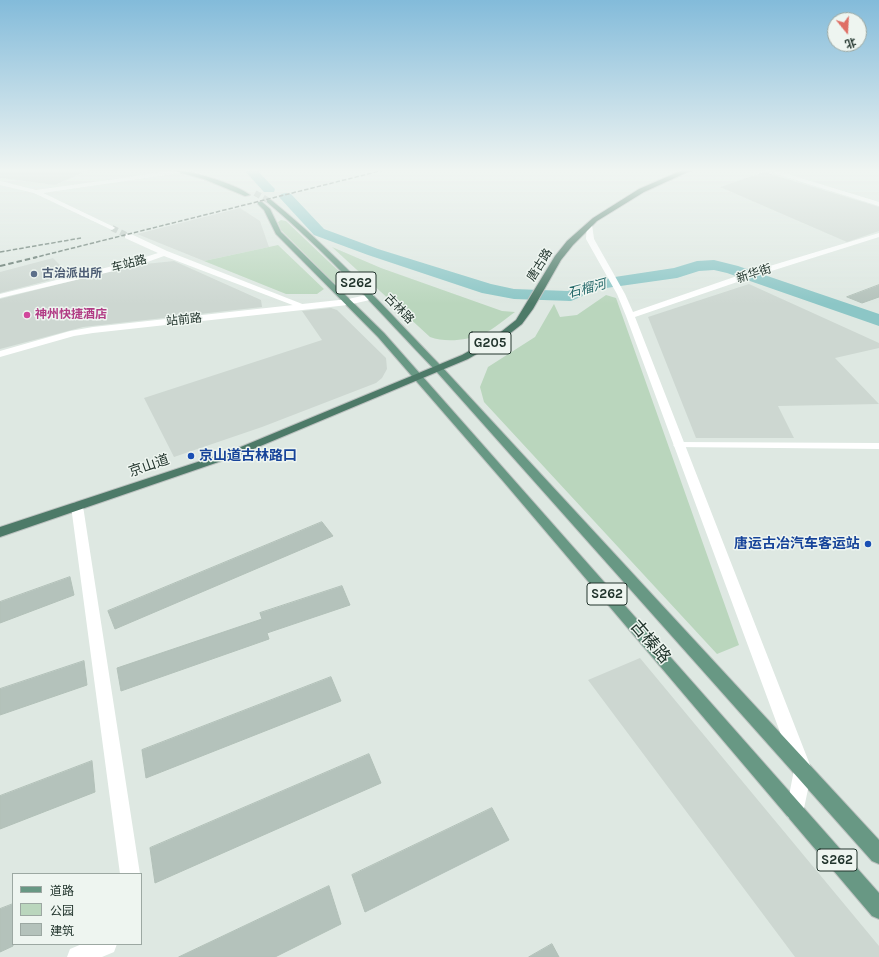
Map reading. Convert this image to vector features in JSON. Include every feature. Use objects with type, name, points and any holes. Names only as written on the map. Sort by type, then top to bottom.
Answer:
[{"type":"highway","name":"唐古路","points":[[418,378],[440,369],[500,337],[519,322],[532,305],[541,285],[556,261],[571,242],[589,224],[603,215]]},
{"type":"highway","name":"京山道","points":[[0,532],[235,453],[418,378]]},
{"type":"main road","name":"S262","points":[[270,215],[278,233],[381,335],[418,378]]},
{"type":"main road","name":"古林路","points":[[286,215],[371,297],[440,369]]},
{"type":"main road","name":"古榛路","points":[[440,369],[879,854]]},
{"type":"main road","name":"古榛路","points":[[418,378],[507,478],[879,909]]},
{"type":"street","points":[[84,215],[112,228]]},
{"type":"street","points":[[589,224],[590,239],[621,294],[630,316],[803,770],[795,811]]},
{"type":"street","name":"新华街","points":[[630,316],[754,274],[879,235]]},
{"type":"street","points":[[128,236],[164,253],[306,307]]},
{"type":"street","name":"车站路","points":[[0,296],[136,263],[164,253]]},
{"type":"street","name":"站前路","points":[[0,354],[73,333],[348,302],[371,297]]},
{"type":"street","points":[[679,445],[879,446]]},
{"type":"street","points":[[77,506],[130,873]]},
{"type":"street","points":[[78,957],[104,945]]},
{"type":"shaded area","points":[[214,215],[250,215],[260,221],[269,247],[204,261],[137,234]]},
{"type":"shaded area","points":[[784,215],[879,215],[879,231],[847,242]]},
{"type":"shaded area","name":"古治派出所","points":[[53,258],[70,275],[0,293],[0,272]]},
{"type":"shaded area","points":[[174,261],[261,300],[262,307],[83,327],[0,349],[0,299],[135,265]]},
{"type":"shaded area","points":[[749,284],[879,343],[879,348],[835,358],[879,404],[778,406],[794,438],[696,438],[648,317]]},
{"type":"shaded area","points":[[331,308],[337,310],[386,358],[387,369],[382,378],[376,383],[262,427],[174,457],[144,398],[322,340],[302,311]]},
{"type":"shaded area","points":[[640,658],[879,946],[879,957],[795,957],[588,680]]},
{"type":"green space","points":[[281,220],[286,221],[349,282],[338,285],[334,283],[281,230],[278,222]]},
{"type":"green space","points":[[278,245],[324,289],[317,294],[286,294],[204,261]]},
{"type":"green space","points":[[332,247],[381,268],[502,311],[515,312],[491,329],[477,336],[450,340],[430,337]]},
{"type":"green space","points":[[606,295],[616,298],[739,645],[717,654],[484,402],[480,387],[488,367],[535,337],[554,304],[560,317],[577,315]]},
{"type":"building","points":[[879,285],[879,297],[862,303],[847,297]]},
{"type":"building","points":[[322,522],[333,536],[115,629],[108,611]]},
{"type":"building","points":[[70,577],[74,595],[0,623],[0,602]]},
{"type":"building","points":[[342,586],[350,605],[267,633],[269,639],[121,691],[117,668],[262,619],[260,613]]},
{"type":"building","points":[[84,661],[87,685],[0,715],[0,689]]},
{"type":"building","points":[[331,677],[341,701],[146,778],[142,750]]},
{"type":"building","points":[[369,754],[381,783],[155,883],[150,848]]},
{"type":"building","points":[[92,761],[95,792],[0,829],[0,796]]},
{"type":"building","points":[[492,808],[509,840],[365,912],[352,875]]},
{"type":"building","points":[[329,886],[341,924],[275,957],[179,957]]},
{"type":"building","points":[[12,904],[13,946],[0,952],[0,909]]},
{"type":"building","points":[[552,944],[559,957],[529,957]]},
{"type":"waterway","name":"石榴河","points":[[303,215],[319,232],[373,252],[488,289],[514,294],[571,296],[595,285],[677,273],[697,266],[714,265],[732,269],[879,320]]},
{"type":"tunnel","points":[[112,228],[128,236]]},
{"type":"railway","points":[[37,257],[206,215]]},
{"type":"railway","points":[[0,252],[81,238]]},
{"type":"railway","points":[[0,266],[37,257]]},
{"type":"place","name":"古治派出所","points":[[34,274]]},
{"type":"place","name":"神州快捷酒店","points":[[27,315]]},
{"type":"place","name":"京山道古林路口","points":[[191,456]]},
{"type":"place","name":"唐运古冶汽车客运站","points":[[868,544]]}]
